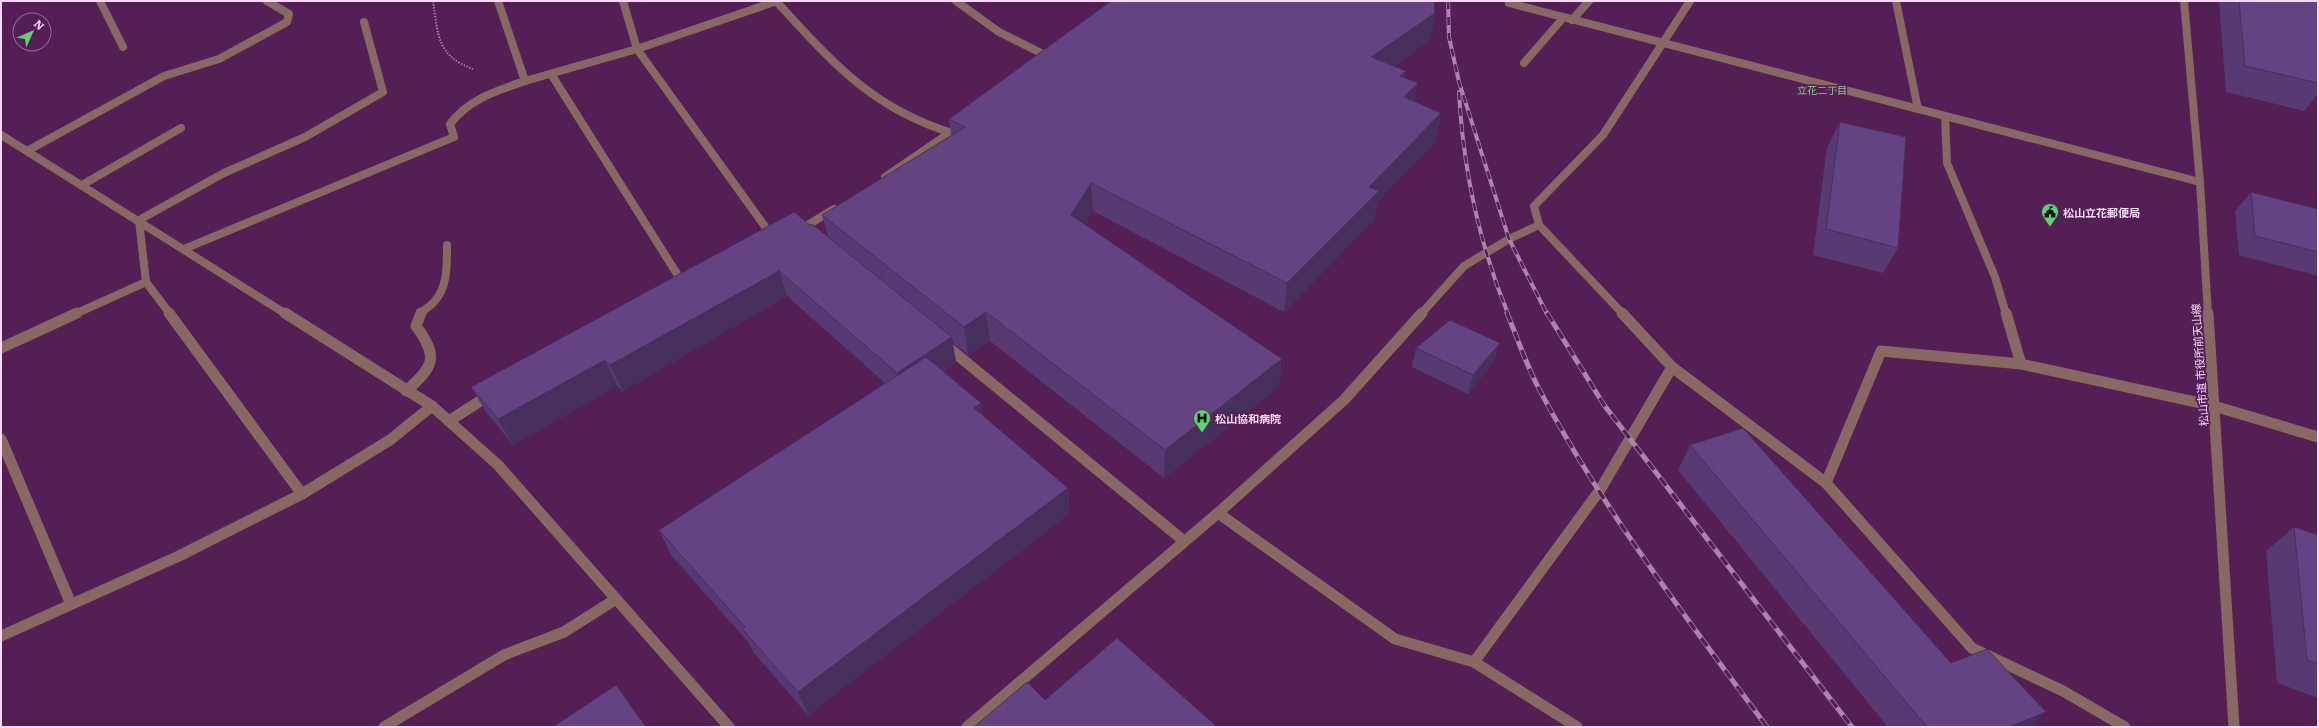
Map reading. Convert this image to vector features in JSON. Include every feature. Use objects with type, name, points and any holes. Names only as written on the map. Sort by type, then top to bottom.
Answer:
[{"type":"street","points":[[100,1],[123,47]]},
{"type":"street","points":[[26,151],[164,76],[218,59],[287,22],[289,14],[267,1]]},
{"type":"street","points":[[498,1],[525,81]]},
{"type":"street","points":[[623,1],[637,49],[781,242],[805,230],[841,204]]},
{"type":"street","points":[[184,249],[454,137],[450,124],[464,106],[490,93],[525,81],[637,49],[764,3],[777,1],[839,70],[873,96],[905,117],[928,127],[952,132]]},
{"type":"street","points":[[956,1],[1006,37],[1026,48],[1047,56]]},
{"type":"street","points":[[1572,20],[1589,1]]},
{"type":"street","points":[[1690,1],[1664,44],[1603,136],[1534,206],[1539,225],[1672,367],[1826,483],[1972,648],[2063,691],[2125,727]]},
{"type":"street","points":[[1896,1],[1918,109]]},
{"type":"street","name":"松山市道 市役所前天山線","points":[[2184,1],[2200,182],[2234,727]]},
{"type":"street","points":[[1509,2],[1563,18],[2200,182]]},
{"type":"street","points":[[1524,63],[1563,18]]},
{"type":"street","points":[[139,220],[224,173],[306,136],[383,92],[364,22]]},
{"type":"street","points":[[551,74],[688,291]]},
{"type":"street","points":[[1946,116],[1948,163],[1995,276],[2020,364]]},
{"type":"street","points":[[880,180],[952,132],[970,118]]},
{"type":"street","points":[[82,185],[181,128]]},
{"type":"street","points":[[1,135],[139,220],[406,391],[432,406],[498,465],[729,727]]},
{"type":"street","points":[[139,220],[146,282],[302,494]]},
{"type":"street","points":[[967,727],[1218,513],[1344,400],[1464,266],[1509,239],[1539,225]]},
{"type":"street","points":[[406,391],[428,372],[433,357],[428,341],[416,326],[419,314],[438,298],[448,273],[447,245]]},
{"type":"street","points":[[1,348],[146,282]]},
{"type":"street","points":[[938,339],[1184,541]]},
{"type":"street","points":[[1826,483],[1882,351],[2020,364],[2214,406],[2318,437]]},
{"type":"street","points":[[1474,662],[1600,490],[1672,367]]},
{"type":"street","points":[[449,421],[497,391]]},
{"type":"street","points":[[1,636],[179,556],[302,494],[390,440],[432,406]]},
{"type":"street","points":[[1,439],[71,604]]},
{"type":"street","points":[[1218,513],[1395,639],[1474,662],[1577,727]]},
{"type":"street","points":[[384,727],[504,656],[564,632],[616,599]]},
{"type":"path","points":[[433,1],[443,52],[459,65],[474,69]]},
{"type":"building","points":[[1111,1],[1434,1],[1435,13],[1371,57],[1406,71],[1400,76],[1418,83],[1404,97],[1441,113],[1369,187],[1379,191],[1287,283],[1091,183],[1071,215],[1282,359],[1165,450],[986,312],[964,327],[822,215],[965,127],[949,119]]},
{"type":"building","points":[[2239,1],[2318,1],[2318,83],[2245,66]]},
{"type":"building","points":[[1840,122],[1906,137],[1898,248],[1826,229]]},
{"type":"building","points":[[2251,192],[2318,209],[2318,252],[2255,236]]},
{"type":"building","points":[[794,212],[810,225],[812,224],[952,337],[897,373],[779,271],[610,365],[605,360],[498,419],[471,387]]},
{"type":"building","points":[[1450,320],[1500,343],[1473,375],[1416,348]]},
{"type":"building","points":[[926,357],[981,403],[974,408],[1068,488],[798,692],[742,629],[745,627],[659,530]]},
{"type":"building","points":[[1743,428],[1951,663],[1987,649],[2046,712],[2009,727],[1927,727],[1690,445]]},
{"type":"building","points":[[2294,527],[2318,535],[2318,664],[2307,660]]},
{"type":"building","points":[[1117,638],[1215,725],[1213,727],[974,727],[1027,682],[1045,700]]},
{"type":"building","points":[[616,685],[646,727],[553,727]]},
{"type":"railway","points":[[1448,1],[1449,37],[1459,82],[1509,239],[1547,314]]},
{"type":"railway","points":[[1459,92],[1464,149],[1474,205],[1489,260],[1508,314]]},
{"type":"railway","points":[[1507,313],[1536,383],[1561,429],[1588,473],[1645,560],[1767,727]]},
{"type":"railway","points":[[1547,313],[1604,405],[1852,727]]},
{"type":"place","name":"松山立花郵便局","points":[[2050,227]]},
{"type":"place","name":"松山協和病院","points":[[1202,433]]},
{"type":"district","name":"立花二丁目","points":[[1822,89]]}]
